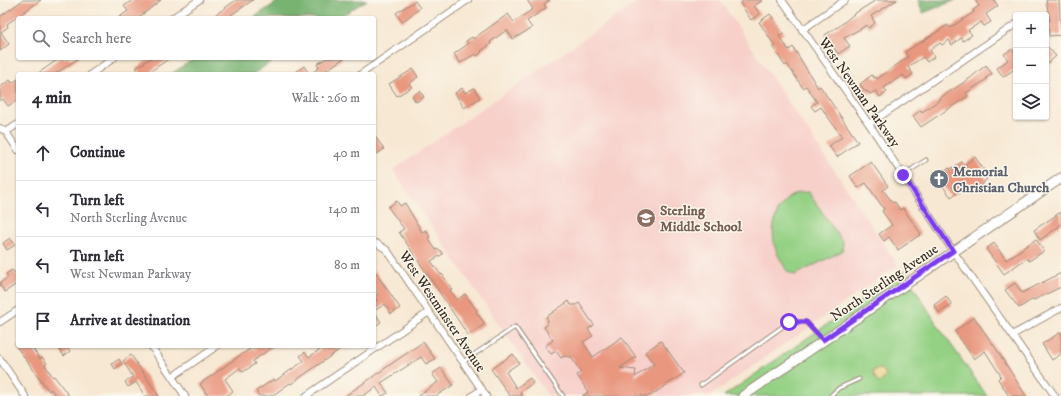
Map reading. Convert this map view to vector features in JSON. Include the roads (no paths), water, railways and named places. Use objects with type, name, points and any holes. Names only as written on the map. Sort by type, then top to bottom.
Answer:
[{"type":"main road","name":"North Sterling Avenue","points":[[743,396],[1061,178]]},
{"type":"street","points":[[175,16],[199,0]]},
{"type":"street","points":[[364,72],[468,0]]},
{"type":"street","name":"West Newman Parkway","points":[[782,0],[869,124],[953,251],[1055,396]]},
{"type":"street","points":[[802,30],[845,0]]},
{"type":"street","points":[[869,124],[1013,26]]},
{"type":"street","points":[[94,72],[111,60]]},
{"type":"street","points":[[6,132],[16,125]]},
{"type":"street","points":[[0,128],[6,132],[16,147]]},
{"type":"street","name":"West Westminster Avenue","points":[[376,244],[386,250],[486,396]]},
{"type":"street","points":[[1012,335],[1061,308]]},
{"type":"street","points":[[0,322],[16,311]]},
{"type":"street","points":[[306,396],[429,312]]},
{"type":"street","points":[[152,348],[185,396]]},
{"type":"street","points":[[172,377],[214,348]]},
{"type":"street","points":[[0,359],[25,396]]},
{"type":"street","points":[[472,396],[482,389]]},
{"type":"lane","points":[[903,175],[926,160]]},
{"type":"lane","points":[[701,385],[789,322],[806,322],[823,340]]},
{"type":"lane","points":[[463,362],[515,327],[563,396]]},
{"type":"lane","points":[[830,396],[838,388],[859,379]]},
{"type":"place","name":"Memorial Christian Church","points":[[939,179]]},
{"type":"place","name":"Sterling Middle School","points":[[646,218]]}]
